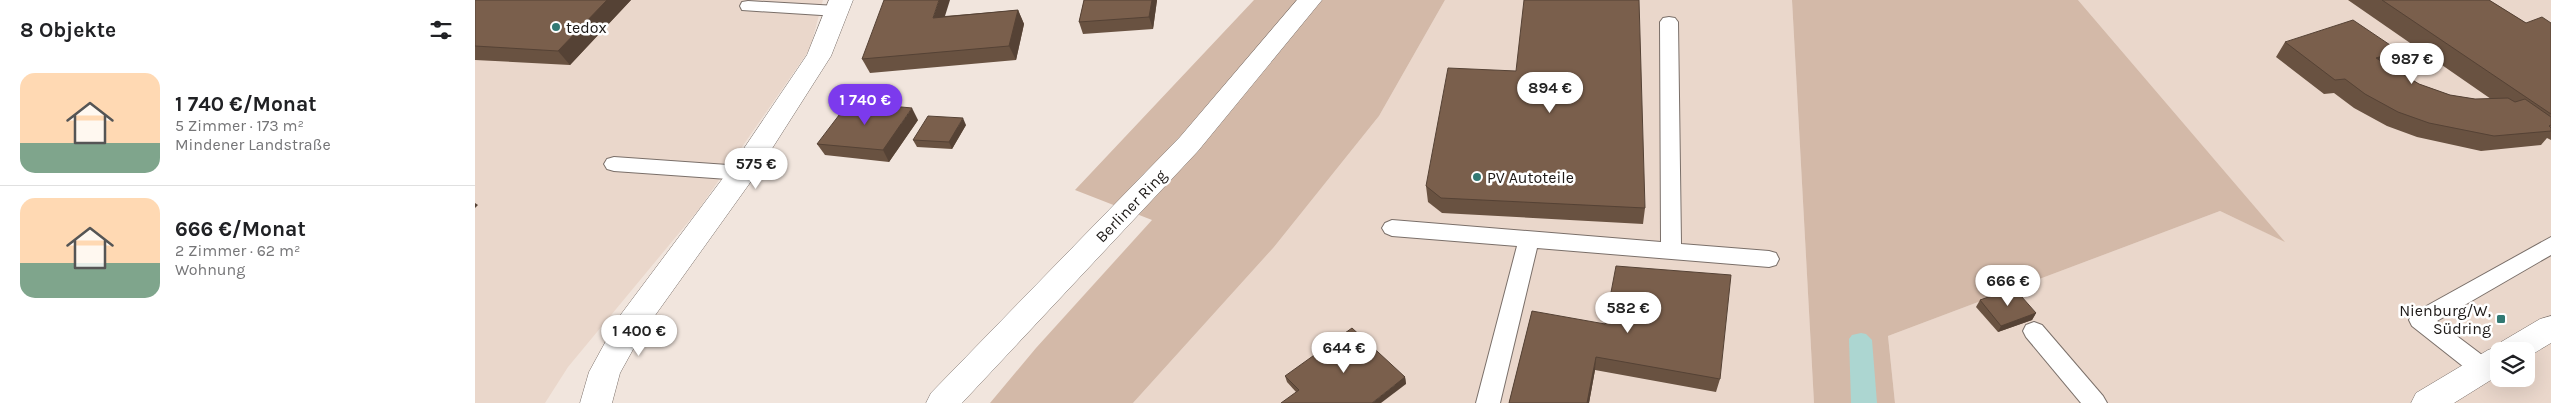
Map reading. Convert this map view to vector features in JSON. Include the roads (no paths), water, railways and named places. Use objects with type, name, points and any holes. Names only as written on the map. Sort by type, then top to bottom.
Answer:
[{"type":"main road","name":"Berliner Ring","points":[[942,403],[1189,144],[1310,0]]},
{"type":"main road","points":[[596,403],[605,372],[630,326],[742,173],[819,56],[839,5]]},
{"type":"main road","points":[[2527,342],[2551,328]]},
{"type":"main road","points":[[2441,400],[2490,365]]},
{"type":"lane","points":[[748,6],[839,5]]},
{"type":"lane","points":[[1669,22],[1671,251]]},
{"type":"lane","points":[[614,164],[742,173]]},
{"type":"lane","points":[[1392,228],[1769,259]]},
{"type":"lane","points":[[1488,403],[1529,239]]},
{"type":"lane","points":[[2490,363],[2420,320],[2551,245]]},
{"type":"lane","points":[[2034,331],[2095,403]]},
{"type":"water","points":[[1866,334],[1872,340],[1877,403],[1851,403],[1849,339],[1852,335]]},
{"type":"place","name":"tedox","points":[[556,27]]},
{"type":"place","name":"PV Autoteile","points":[[1477,177]]},
{"type":"place","name":"Nienburg/W, Südring","points":[[2501,319]]}]
